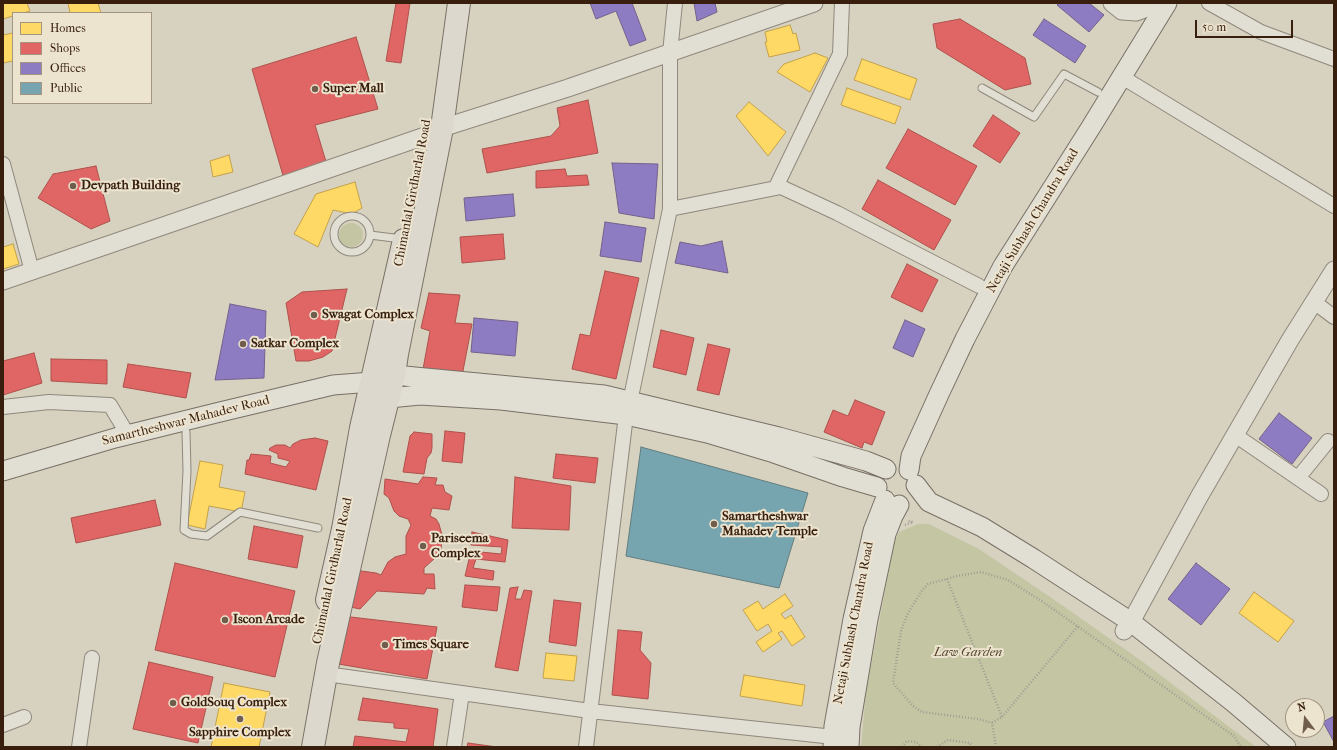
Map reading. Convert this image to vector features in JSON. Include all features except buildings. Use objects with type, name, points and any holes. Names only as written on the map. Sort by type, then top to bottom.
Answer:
[{"type":"main road","name":"Chimanlal Girdharlal Road","points":[[313,747],[326,674],[378,434],[377,392],[405,240],[433,132],[446,3]]},
{"type":"main road","name":"Chimanlal Girdharlal Road","points":[[299,747],[314,661],[343,528],[361,428],[377,392],[394,375],[433,132],[459,3]]},
{"type":"main road","name":"Netaji Subhash Chandra Road","points":[[833,742],[834,726],[853,619],[872,531],[897,485],[965,339],[1003,266],[1122,77],[1156,4]]},
{"type":"main road","name":"Netaji Subhash Chandra Road","points":[[849,747],[850,727],[868,619],[886,534],[893,516],[897,485],[928,387],[992,260],[1098,92],[1156,4]]},
{"type":"main road","points":[[394,375],[604,395],[628,409],[774,453],[843,477],[897,485],[982,527],[1041,563],[1233,702],[1286,747]]},
{"type":"main road","name":"Samartheshwar Mahadev Road","points":[[3,471],[128,435],[333,385],[377,392]]},
{"type":"main road","points":[[377,392],[628,409]]},
{"type":"main road","name":"Samartheshwar Mahadev Road","points":[[3,483],[118,449],[186,432],[336,398],[377,392]]},
{"type":"main road","points":[[1128,627],[1269,747]]},
{"type":"street","points":[[586,747],[628,409],[670,209],[670,53],[675,3]]},
{"type":"street","points":[[3,281],[433,132],[568,88],[814,3]]},
{"type":"street","points":[[776,187],[840,54],[842,3]]},
{"type":"street","points":[[1112,3],[1122,11],[1136,12],[1156,4]]},
{"type":"street","points":[[1208,3],[1261,32],[1334,59]]},
{"type":"street","points":[[1122,77],[1334,206]]},
{"type":"street","points":[[3,164],[32,271]]},
{"type":"street","points":[[670,209],[781,187],[837,213],[979,286]]},
{"type":"street","points":[[1128,627],[1199,497],[1334,270]]},
{"type":"street","points":[[1314,302],[1334,317]]},
{"type":"street","points":[[3,407],[49,402],[110,405],[128,435]]},
{"type":"street","points":[[1236,435],[1321,494]]},
{"type":"street","points":[[1298,478],[1328,441]]},
{"type":"street","points":[[79,747],[92,658]]},
{"type":"street","points":[[326,674],[590,711],[833,742]]},
{"type":"street","points":[[454,747],[462,693]]},
{"type":"street","points":[[3,725],[24,717]]},
{"type":"lane","points":[[982,88],[1034,117],[1064,74],[1098,92]]},
{"type":"lane","points":[[353,216],[363,220],[367,225],[370,235],[366,246],[353,253],[346,252],[339,248],[333,236],[335,227],[339,222],[347,217],[353,216]]},
{"type":"lane","points":[[370,235],[405,240]]},
{"type":"lane","points":[[186,432],[187,471],[184,530],[192,534],[207,536],[240,512],[318,528]]},
{"type":"path","points":[[1078,626],[1002,717],[992,723],[922,712],[913,706],[893,683],[901,631],[908,613],[921,592],[928,584],[957,576],[980,572],[1008,580],[1043,602],[1078,626],[1234,736],[1241,747]]},
{"type":"path","points":[[947,579],[1002,717]]},
{"type":"path","points":[[992,723],[996,747]]},
{"type":"path","points":[[938,747],[948,740],[971,746]]},
{"type":"path","points":[[902,747],[907,741],[916,742],[922,747]]},
{"type":"green space","points":[[351,223],[359,227],[363,235],[359,243],[351,247],[343,243],[339,235],[343,227]]},
{"type":"green space","name":"Law Garden","points":[[918,524],[929,524],[979,549],[1143,662],[1256,747],[861,747],[866,692],[894,543],[899,532]]},
{"type":"place","name":"Super Mall","points":[[315,89]]},
{"type":"place","name":"Devpath Building","points":[[73,186]]},
{"type":"place","name":"Swagat Complex","points":[[314,315]]},
{"type":"place","name":"Satkar Complex","points":[[243,344]]},
{"type":"place","name":"Samartheshwar Mahadev Temple","points":[[714,524]]},
{"type":"place","name":"Pariseema Complex","points":[[423,546]]},
{"type":"place","name":"Iscon Arcade","points":[[225,620]]},
{"type":"place","name":"Times Square","points":[[385,645]]},
{"type":"place","name":"GoldSouq Complex","points":[[173,703]]},
{"type":"place","name":"Sapphire Complex","points":[[240,719]]}]
